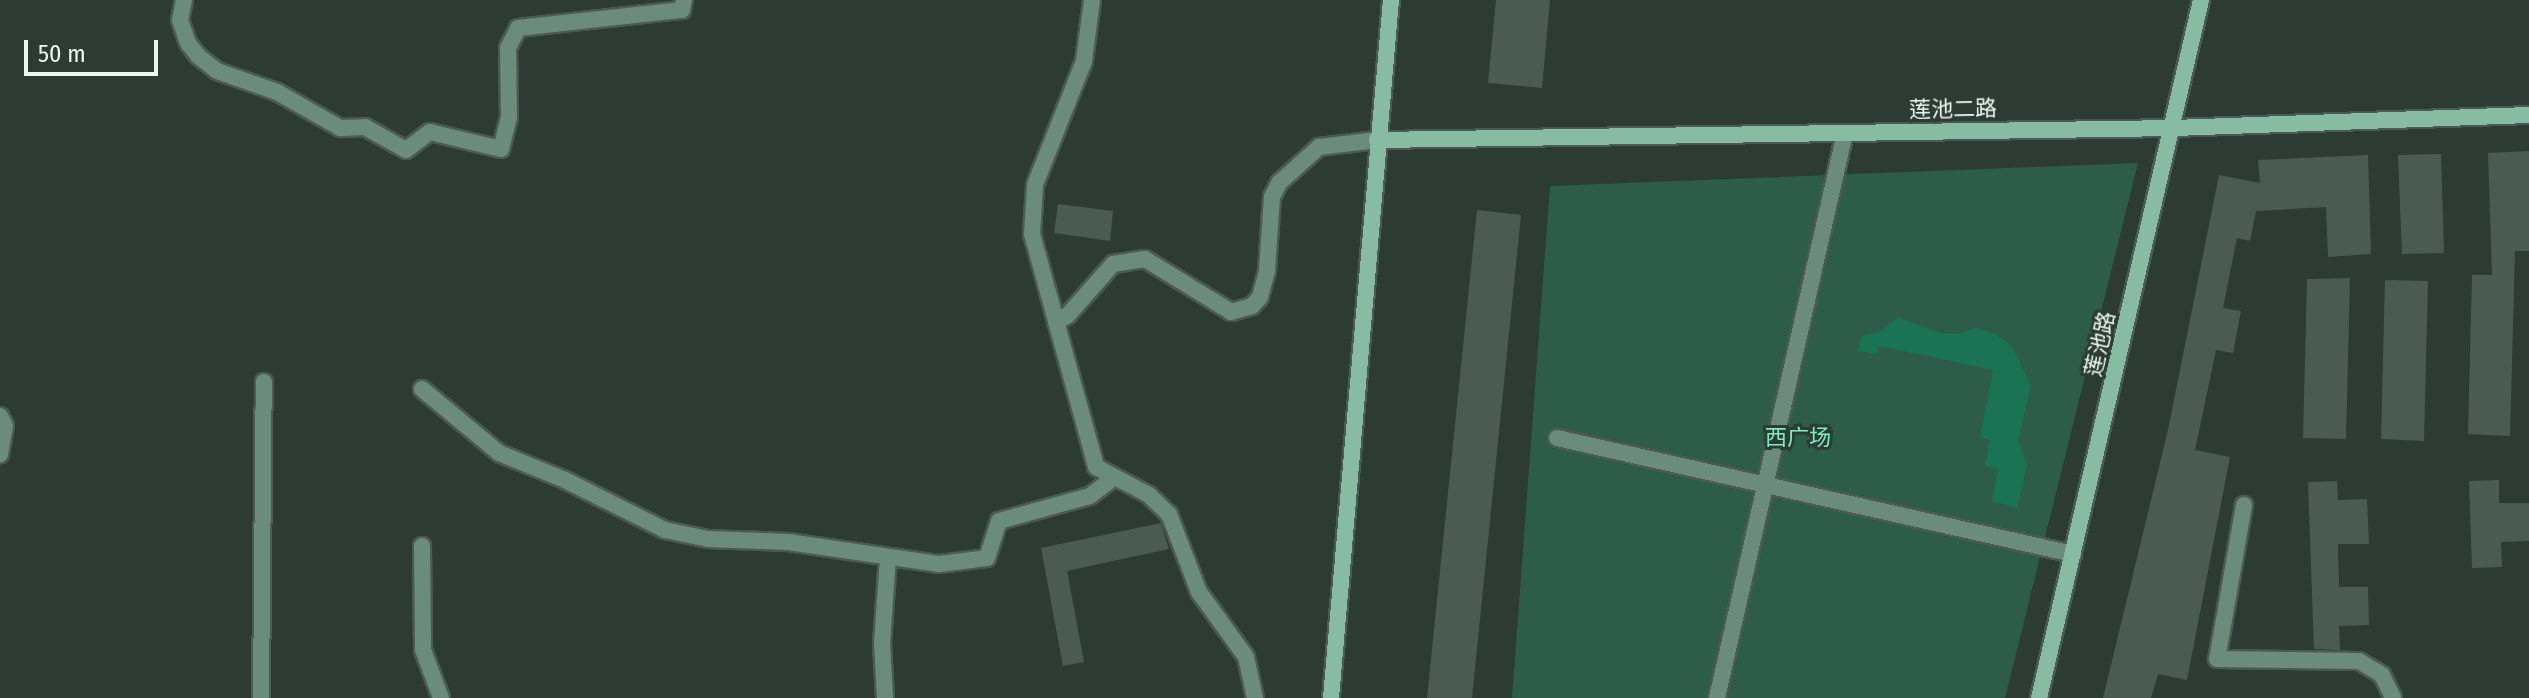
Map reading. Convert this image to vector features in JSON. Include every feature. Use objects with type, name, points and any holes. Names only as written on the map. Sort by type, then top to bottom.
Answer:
[{"type":"street","points":[[184,0],[180,20],[188,43],[198,56],[217,71],[277,92],[340,128],[365,127],[406,150],[430,132],[501,149],[509,118],[508,48],[518,28],[682,10],[684,0]]},
{"type":"street","points":[[1092,0],[1084,61],[1035,185],[1032,234],[1096,467],[1149,495],[1169,514],[1199,592],[1246,657],[1255,698]]},
{"type":"street","points":[[1331,698],[1391,0]]},
{"type":"street","name":"莲池路","points":[[2039,698],[2174,128],[2201,0]]},
{"type":"street","name":"莲池二路","points":[[1377,140],[2174,128],[2529,115]]},
{"type":"street","points":[[1717,698],[1845,133]]},
{"type":"street","points":[[1056,322],[1068,315],[1113,264],[1145,259],[1231,312],[1252,306],[1260,297],[1267,270],[1272,197],[1279,183],[1319,147],[1377,140]]},
{"type":"street","points":[[261,698],[264,382]]},
{"type":"street","points":[[422,389],[499,453],[565,480],[665,530],[708,539],[788,542],[939,564],[987,558],[999,521],[1090,496],[1113,478]]},
{"type":"street","points":[[0,416],[5,426],[0,455]]},
{"type":"street","points":[[1557,438],[2073,554]]},
{"type":"street","points":[[2244,505],[2217,659],[2359,661],[2382,675],[2393,698]]},
{"type":"street","points":[[422,546],[423,650],[441,698]]},
{"type":"street","points":[[885,698],[882,643],[888,557]]},
{"type":"green space","name":"西广场","points":[[2138,163],[2005,698],[1512,698],[1550,186]]},
{"type":"shaded area","points":[[1898,317],[1939,333],[1957,334],[1976,328],[1996,334],[2013,348],[2031,386],[2018,440],[2027,465],[2017,508],[1992,501],[1998,469],[1985,466],[1990,440],[1980,437],[1993,370],[1879,346],[1876,354],[1858,351],[1861,336],[1882,331]]},
{"type":"building","points":[[1496,0],[1550,0],[1542,88],[1488,83]]},
{"type":"building","points":[[2529,151],[2529,251],[2515,251],[2510,436],[2468,434],[2472,275],[2492,275],[2488,153]]},
{"type":"building","points":[[2441,154],[2444,253],[2402,254],[2398,155]]},
{"type":"building","points":[[2368,155],[2371,254],[2328,257],[2326,207],[2256,211],[2250,241],[2237,238],[2223,308],[2241,311],[2233,353],[2216,350],[2195,450],[2230,457],[2187,680],[2158,674],[2151,698],[2103,698],[2168,430],[2219,175],[2260,183],[2258,160]]},
{"type":"building","points":[[1058,204],[1113,211],[1110,241],[1054,233]]},
{"type":"building","points":[[1477,210],[1521,215],[1472,698],[1427,698]]},
{"type":"building","points":[[2350,278],[2346,439],[2303,438],[2307,279]]},
{"type":"building","points":[[2385,280],[2428,281],[2424,441],[2381,439]]},
{"type":"building","points":[[2499,480],[2499,503],[2529,503],[2529,541],[2501,542],[2502,567],[2472,568],[2469,481]]},
{"type":"building","points":[[2337,481],[2338,500],[2367,499],[2369,544],[2338,544],[2339,587],[2368,587],[2369,625],[2339,626],[2340,650],[2314,649],[2308,482]]},
{"type":"building","points":[[1161,523],[1169,549],[1067,571],[1084,662],[1063,666],[1041,548]]}]
